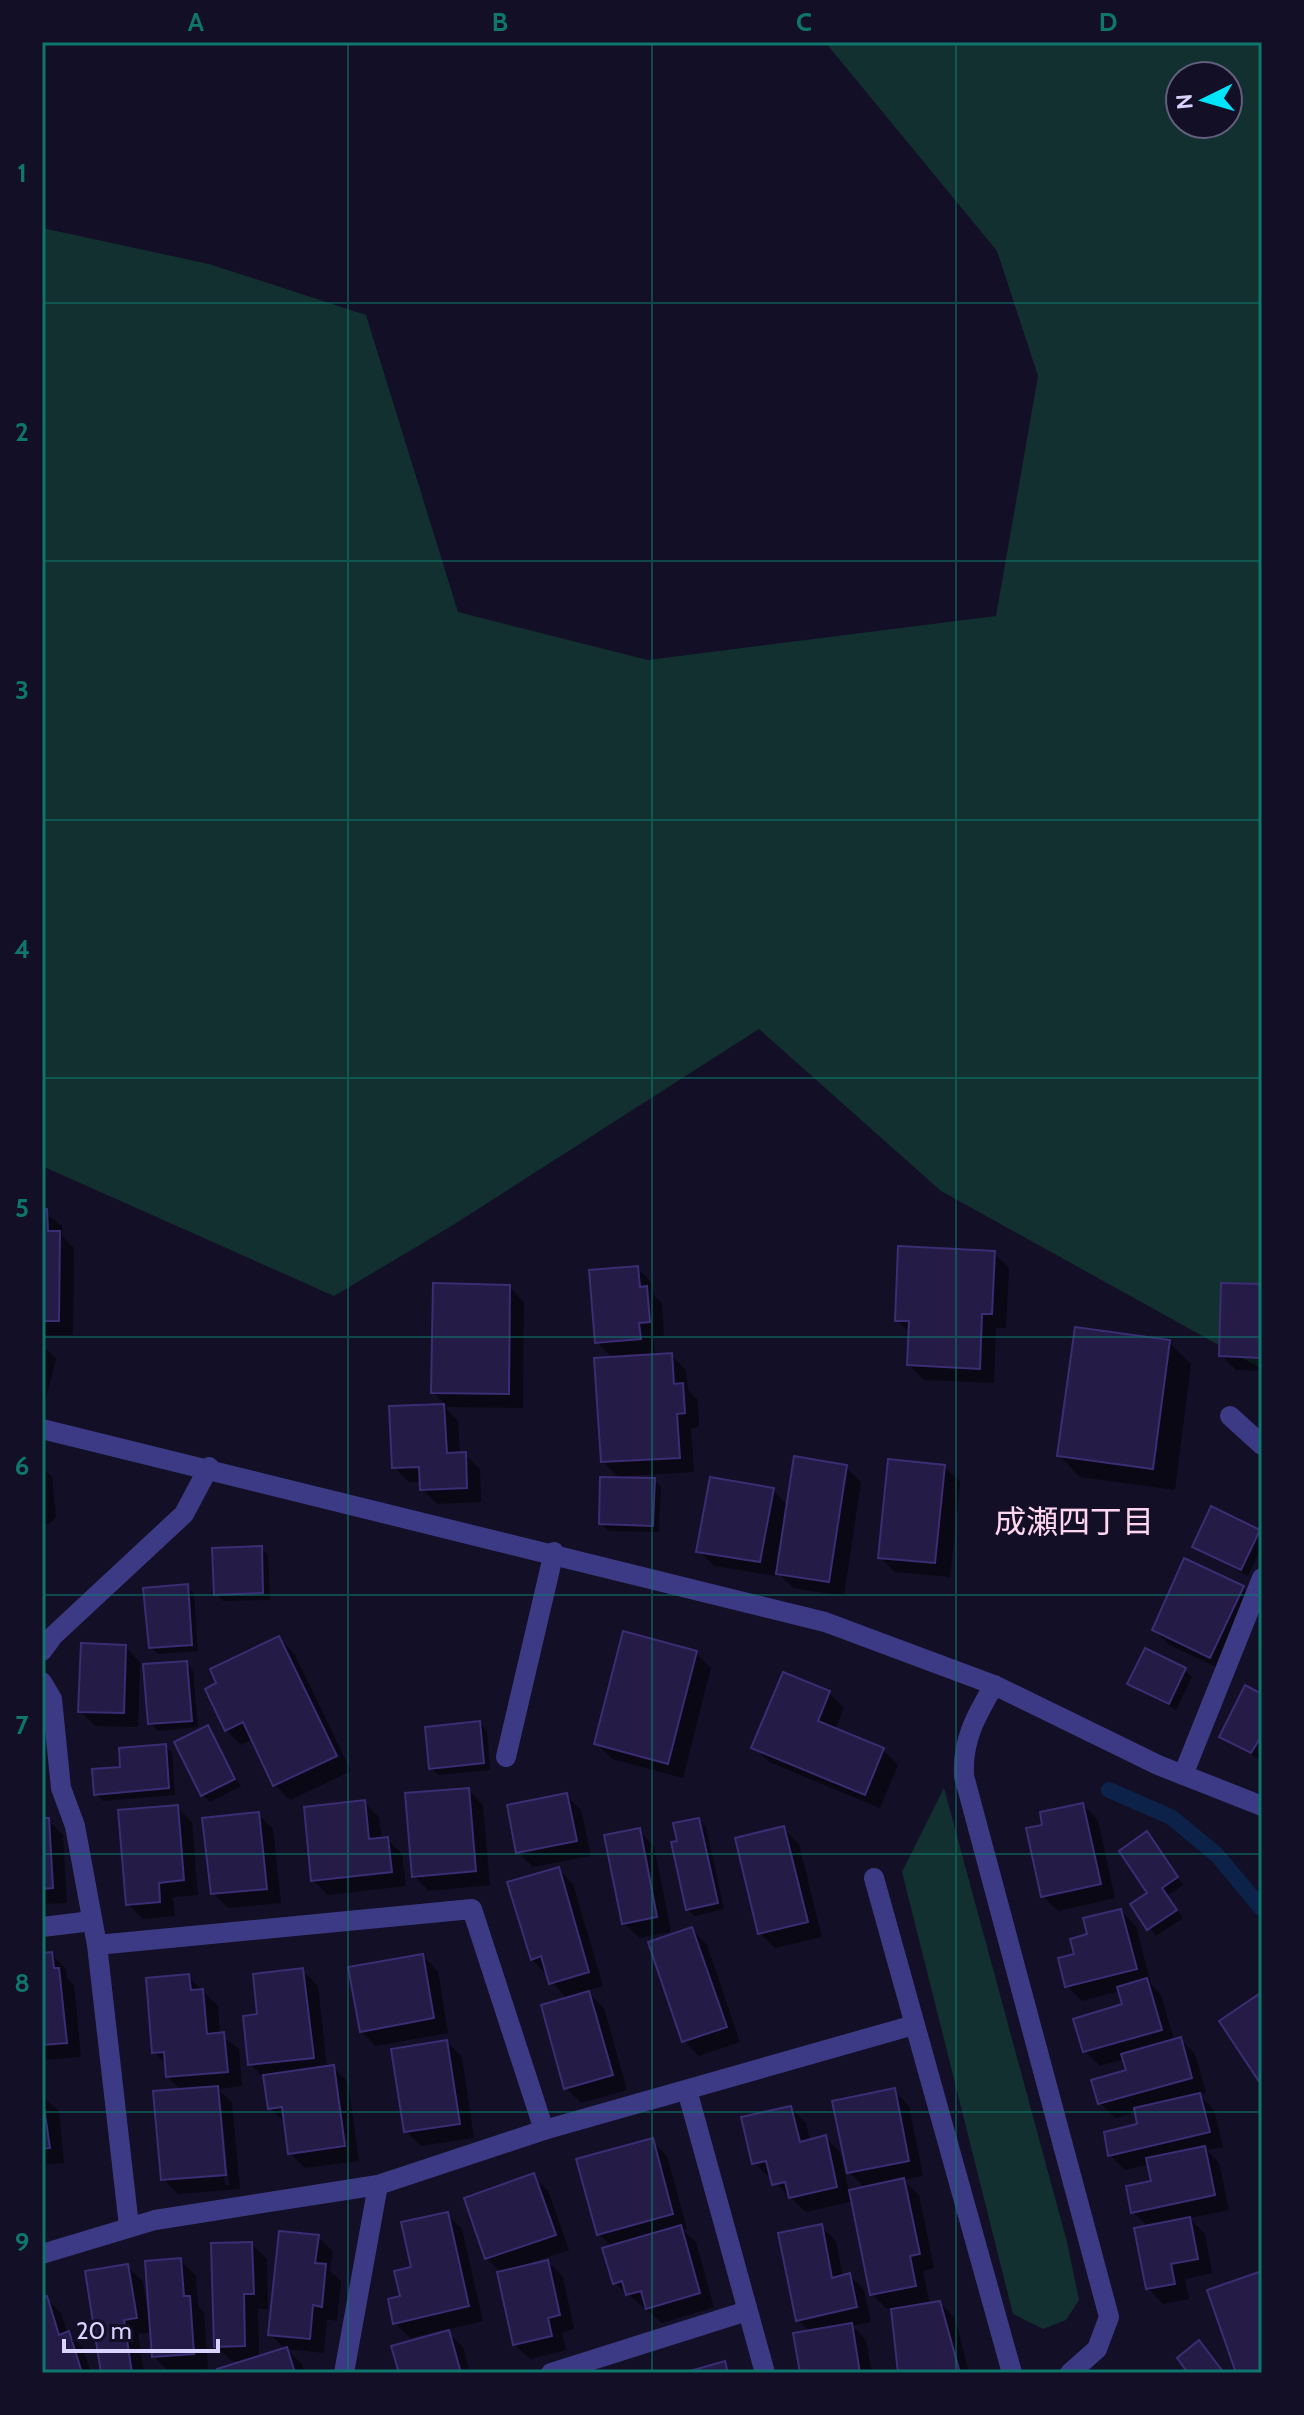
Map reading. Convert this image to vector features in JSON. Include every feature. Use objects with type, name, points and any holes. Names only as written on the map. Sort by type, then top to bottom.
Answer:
[{"type":"street","points":[[1230,1416],[1262,1445]]},
{"type":"street","points":[[42,1429],[554,1552],[825,1622],[994,1685],[1183,1775],[1262,1806]]},
{"type":"street","points":[[42,1651],[53,1636],[184,1514],[209,1467]]},
{"type":"street","points":[[506,1757],[554,1552]]},
{"type":"street","points":[[1183,1775],[1262,1578]]},
{"type":"street","points":[[42,1682],[52,1699],[61,1788],[75,1826],[97,1945],[129,2226]]},
{"type":"street","points":[[994,1685],[969,1729],[963,1752],[964,1776],[1109,2317],[1097,2349],[1070,2373]]},
{"type":"street","points":[[874,1878],[1012,2373]]},
{"type":"street","points":[[97,1945],[472,1909],[544,2130]]},
{"type":"street","points":[[42,1927],[92,1921]]},
{"type":"street","points":[[42,2254],[129,2226],[378,2185],[544,2130],[914,2025]]},
{"type":"street","points":[[687,2090],[765,2373]]},
{"type":"street","points":[[344,2373],[378,2185]]},
{"type":"street","points":[[551,2373],[747,2311]]},
{"type":"green space","points":[[825,42],[1262,42],[1262,1369],[941,1191],[759,1029],[453,1225],[334,1296],[42,1166],[42,228],[209,264],[366,315],[458,612],[648,660],[996,616],[1038,376],[997,251]]},
{"type":"green space","points":[[944,1788],[1067,2242],[1079,2300],[1066,2320],[1043,2329],[1013,2314],[902,1872]]},
{"type":"building","points":[[42,1209],[47,1209],[48,1231],[60,1231],[59,1321],[42,1321]]},
{"type":"building","points":[[898,1246],[995,1251],[992,1314],[982,1314],[980,1369],[907,1365],[909,1321],[895,1321]]},
{"type":"building","points":[[638,1266],[640,1287],[647,1286],[650,1322],[639,1323],[641,1339],[595,1343],[589,1270]]},
{"type":"building","points":[[433,1283],[510,1285],[509,1394],[431,1393]]},
{"type":"building","points":[[1221,1283],[1262,1284],[1261,1358],[1219,1356]]},
{"type":"building","points":[[1075,1327],[1170,1340],[1153,1469],[1057,1456]]},
{"type":"building","points":[[672,1353],[674,1384],[683,1383],[685,1413],[677,1414],[680,1458],[601,1462],[594,1358]]},
{"type":"building","points":[[444,1404],[447,1453],[466,1452],[467,1488],[420,1490],[419,1467],[392,1468],[389,1406]]},
{"type":"building","points":[[794,1456],[847,1465],[829,1582],[776,1574]]},
{"type":"building","points":[[888,1459],[945,1465],[935,1563],[878,1558]]},
{"type":"building","points":[[600,1477],[655,1478],[653,1526],[599,1524]]},
{"type":"building","points":[[710,1477],[774,1488],[760,1562],[696,1552]]},
{"type":"building","points":[[1211,1506],[1260,1530],[1241,1570],[1192,1547]]},
{"type":"building","points":[[262,1546],[263,1593],[214,1595],[212,1548]]},
{"type":"building","points":[[1184,1558],[1244,1586],[1210,1658],[1152,1630]]},
{"type":"building","points":[[188,1584],[192,1645],[149,1648],[143,1588]]},
{"type":"building","points":[[623,1631],[697,1651],[668,1764],[594,1744]]},
{"type":"building","points":[[279,1636],[337,1756],[273,1786],[243,1722],[225,1731],[205,1689],[216,1683],[210,1669]]},
{"type":"building","points":[[81,1643],[126,1645],[124,1713],[78,1712]]},
{"type":"building","points":[[1145,1648],[1186,1668],[1169,1704],[1127,1684]]},
{"type":"building","points":[[187,1661],[192,1721],[148,1724],[143,1664]]},
{"type":"building","points":[[783,1672],[830,1691],[818,1721],[884,1748],[865,1795],[751,1748]]},
{"type":"building","points":[[1245,1685],[1262,1694],[1262,1735],[1251,1753],[1219,1737]]},
{"type":"building","points":[[480,1721],[484,1763],[429,1769],[425,1727]]},
{"type":"building","points":[[208,1725],[235,1779],[201,1796],[174,1742]]},
{"type":"building","points":[[166,1744],[169,1788],[94,1795],[92,1769],[120,1767],[119,1748]]},
{"type":"building","points":[[469,1788],[476,1871],[412,1877],[405,1793]]},
{"type":"building","points":[[567,1793],[577,1841],[516,1853],[507,1805]]},
{"type":"building","points":[[365,1800],[369,1839],[388,1837],[392,1872],[311,1881],[304,1807]]},
{"type":"building","points":[[1083,1803],[1101,1884],[1041,1897],[1026,1828],[1042,1825],[1040,1812]]},
{"type":"building","points":[[178,1805],[184,1880],[159,1883],[160,1902],[126,1905],[118,1810]]},
{"type":"building","points":[[259,1812],[267,1889],[211,1894],[202,1818]]},
{"type":"building","points":[[42,1818],[49,1818],[53,1888],[42,1889]]},
{"type":"building","points":[[699,1818],[718,1903],[686,1910],[671,1842],[677,1841],[673,1823]]},
{"type":"building","points":[[784,1826],[808,1922],[758,1934],[735,1838]]},
{"type":"building","points":[[640,1828],[657,1917],[622,1924],[604,1835]]},
{"type":"building","points":[[1147,1831],[1178,1877],[1162,1888],[1177,1910],[1147,1930],[1130,1904],[1147,1893],[1119,1851]]},
{"type":"building","points":[[559,1867],[589,1972],[549,1984],[541,1956],[531,1960],[507,1882]]},
{"type":"building","points":[[1121,1909],[1137,1969],[1065,1987],[1058,1958],[1074,1954],[1070,1939],[1087,1934],[1083,1918]]},
{"type":"building","points":[[692,1927],[727,2027],[682,2042],[648,1942]]},
{"type":"building","points":[[52,1952],[54,1968],[59,1968],[67,2043],[42,2045],[42,1953]]},
{"type":"building","points":[[423,1954],[434,2018],[360,2032],[348,1967]]},
{"type":"building","points":[[303,1968],[314,2058],[248,2065],[243,2016],[257,2014],[253,1974]]},
{"type":"building","points":[[189,1974],[191,1990],[203,1989],[207,2034],[224,2032],[228,2072],[166,2077],[164,2052],[152,2053],[146,1978]]},
{"type":"building","points":[[1147,1978],[1162,2030],[1083,2052],[1073,2019],[1122,2004],[1117,1987]]},
{"type":"building","points":[[589,1991],[613,2075],[564,2089],[541,2005]]},
{"type":"building","points":[[1262,1992],[1262,2086],[1219,2021]]},
{"type":"building","points":[[1181,2037],[1192,2078],[1098,2104],[1091,2080],[1126,2070],[1121,2054]]},
{"type":"building","points":[[447,2040],[460,2124],[404,2132],[391,2049]]},
{"type":"building","points":[[334,2065],[345,2146],[288,2154],[282,2107],[268,2109],[263,2075]]},
{"type":"building","points":[[218,2086],[226,2175],[161,2180],[153,2091]]},
{"type":"building","points":[[895,2088],[909,2161],[847,2173],[832,2101]]},
{"type":"building","points":[[1200,2093],[1210,2132],[1108,2156],[1104,2132],[1137,2124],[1134,2108]]},
{"type":"building","points":[[42,2094],[50,2148],[42,2149]]},
{"type":"building","points":[[791,2106],[800,2142],[826,2135],[837,2187],[789,2198],[785,2182],[772,2185],[766,2161],[752,2164],[741,2117]]},
{"type":"building","points":[[653,2138],[673,2214],[597,2235],[576,2159]]},
{"type":"building","points":[[1205,2146],[1215,2195],[1131,2213],[1126,2186],[1151,2181],[1146,2158]]},
{"type":"building","points":[[534,2173],[556,2235],[485,2259],[464,2198]]},
{"type":"building","points":[[904,2178],[920,2254],[910,2256],[916,2286],[870,2295],[849,2190]]},
{"type":"building","points":[[448,2212],[469,2306],[393,2324],[388,2299],[400,2296],[394,2271],[411,2267],[401,2222]]},
{"type":"building","points":[[1190,2217],[1198,2259],[1171,2264],[1175,2284],[1146,2289],[1134,2228]]},
{"type":"building","points":[[822,2224],[832,2278],[850,2273],[857,2307],[796,2321],[778,2233]]},
{"type":"building","points":[[681,2225],[700,2293],[646,2309],[641,2291],[626,2295],[622,2281],[613,2284],[602,2248]]},
{"type":"building","points":[[279,2231],[319,2235],[315,2263],[326,2264],[322,2307],[313,2305],[310,2339],[268,2335]]},
{"type":"building","points":[[252,2242],[254,2294],[244,2294],[245,2346],[214,2347],[211,2243]]},
{"type":"building","points":[[181,2258],[184,2296],[190,2296],[194,2354],[152,2357],[145,2261]]},
{"type":"building","points":[[548,2260],[560,2315],[548,2318],[552,2336],[513,2345],[497,2272]]},
{"type":"building","points":[[128,2264],[137,2318],[124,2320],[132,2373],[101,2373],[85,2271]]},
{"type":"building","points":[[1262,2271],[1262,2373],[1236,2373],[1207,2290]]},
{"type":"building","points":[[47,2296],[59,2335],[69,2331],[82,2373],[42,2373],[42,2297]]},
{"type":"building","points":[[940,2301],[960,2373],[898,2373],[891,2309]]},
{"type":"building","points":[[852,2323],[860,2373],[800,2373],[793,2333]]},
{"type":"building","points":[[449,2330],[461,2373],[399,2373],[391,2346]]},
{"type":"building","points":[[1199,2340],[1224,2373],[1188,2373],[1177,2358]]},
{"type":"building","points":[[287,2347],[295,2373],[218,2373],[217,2369]]},
{"type":"building","points":[[725,2361],[728,2373],[683,2373]]},
{"type":"waterway","points":[[1109,1790],[1171,1817],[1217,1855],[1262,1909]]},
{"type":"district","name":"成瀬四丁目","points":[[1074,1522]]}]
